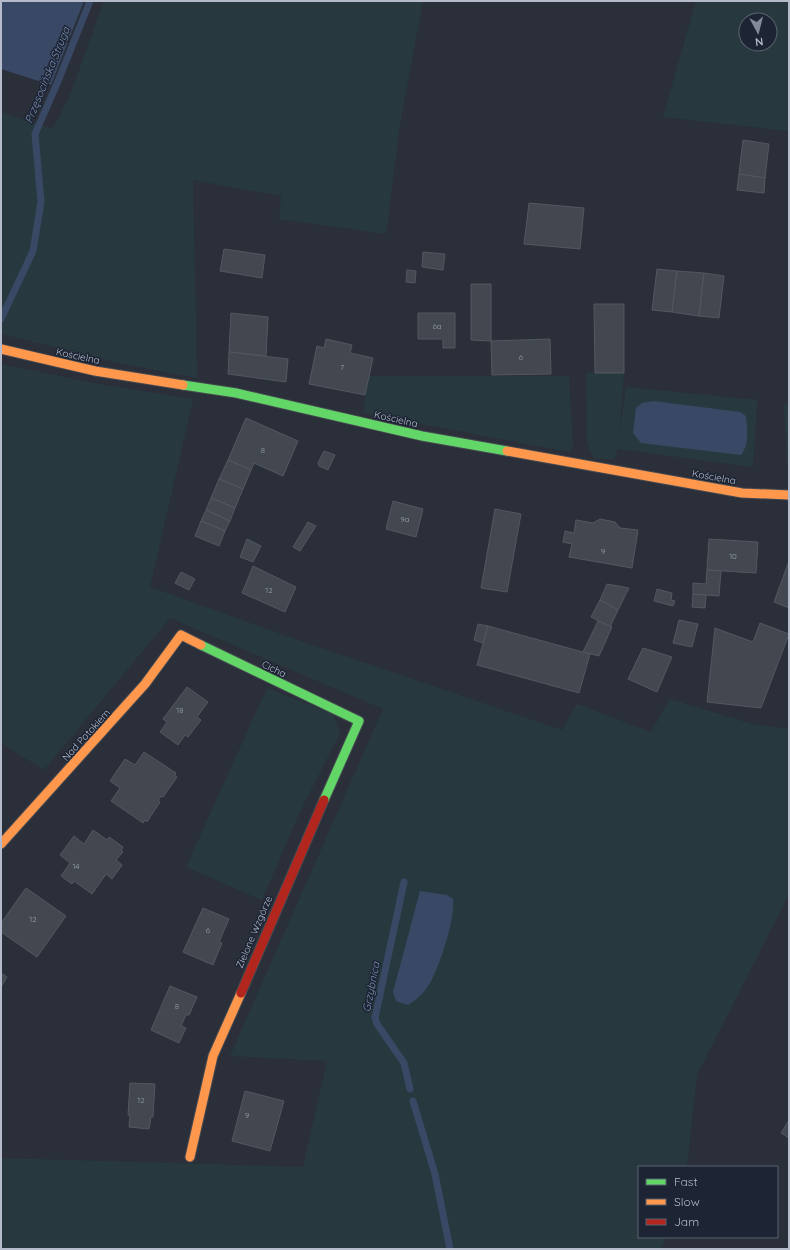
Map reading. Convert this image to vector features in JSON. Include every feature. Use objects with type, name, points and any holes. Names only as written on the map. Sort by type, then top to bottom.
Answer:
[{"type":"street","name":"Kościelna","points":[[1,349],[95,371],[236,393],[422,436],[742,493],[787,496]]},
{"type":"street","name":"Cicha","points":[[182,636],[359,721]]},
{"type":"street","name":"Nad Potokiem","points":[[1,844],[145,684],[182,636]]},
{"type":"street","name":"Zielone Wzgórze","points":[[190,1157],[213,1056],[359,721]]},
{"type":"shaded area","points":[[104,1],[423,1],[399,130],[386,234],[279,219],[281,196],[193,180],[197,378],[120,363],[1,334],[1,112],[53,129],[70,95]]},
{"type":"shaded area","points":[[696,1],[789,1],[789,131],[663,117]]},
{"type":"shaded area","points":[[1,364],[104,385],[193,399],[150,587],[295,639],[562,730],[577,704],[651,732],[670,699],[752,724],[789,729],[789,894],[697,1075],[687,1166],[638,1166],[638,1238],[666,1238],[661,1249],[1,1249],[1,1158],[303,1167],[327,1061],[230,1056],[383,709],[170,618],[44,770],[1,743]]},
{"type":"shaded area","points":[[586,373],[624,373],[619,435],[626,387],[757,400],[753,467],[618,449],[614,459],[594,459],[587,444]]},
{"type":"shaded area","points":[[369,376],[569,376],[573,445],[569,452],[363,413]]},
{"type":"shaded area","points":[[784,404],[789,404],[789,463],[787,463]]},
{"type":"shaded area","points":[[267,688],[333,714],[340,733],[298,816],[262,900],[186,867]]},
{"type":"water","points":[[1,1],[84,1],[51,85],[1,69]]},
{"type":"water","points":[[654,401],[740,412],[746,416],[747,441],[744,451],[741,455],[641,443],[633,433],[636,408],[642,403]]},
{"type":"water","points":[[420,891],[447,895],[453,899],[452,917],[443,953],[435,974],[424,992],[408,1005],[396,1001],[393,992]]},
{"type":"building","points":[[743,140],[769,144],[765,178],[739,174]]},
{"type":"building","points":[[739,174],[765,178],[764,193],[737,190]]},
{"type":"building","points":[[529,203],[584,208],[580,249],[524,244]]},
{"type":"building","points":[[224,249],[265,255],[262,278],[220,271]]},
{"type":"building","points":[[423,252],[445,254],[443,270],[422,267]]},
{"type":"building","points":[[657,269],[677,271],[672,312],[652,310]]},
{"type":"building","points":[[407,270],[416,271],[415,283],[406,282]]},
{"type":"building","points":[[677,271],[704,273],[699,316],[672,312]]},
{"type":"building","points":[[704,273],[724,276],[719,318],[699,316]]},
{"type":"building","points":[[471,284],[491,284],[491,341],[471,340]]},
{"type":"building","points":[[594,304],[624,304],[624,373],[595,373]]},
{"type":"building","points":[[231,313],[268,317],[266,356],[229,352]]},
{"type":"building","points":[[418,313],[455,313],[455,348],[443,348],[443,339],[418,339]]},
{"type":"building","points":[[326,339],[352,345],[350,353],[373,358],[365,395],[309,384],[317,346],[324,348]]},
{"type":"building","points":[[550,339],[551,374],[492,375],[491,341]]},
{"type":"building","points":[[229,352],[288,359],[286,382],[228,374]]},
{"type":"building","points":[[246,418],[298,441],[283,476],[254,463],[251,470],[228,460]]},
{"type":"building","points":[[324,451],[335,455],[328,470],[319,466],[318,463]]},
{"type":"building","points":[[228,460],[251,470],[243,489],[219,479]]},
{"type":"building","points":[[219,479],[243,489],[235,508],[211,498]]},
{"type":"building","points":[[211,498],[235,508],[230,521],[206,510]]},
{"type":"building","points":[[393,501],[423,509],[416,537],[386,529]]},
{"type":"building","points":[[495,509],[521,514],[507,592],[481,588]]},
{"type":"building","points":[[206,510],[230,521],[225,531],[201,521]]},
{"type":"building","points":[[600,519],[615,522],[620,528],[638,530],[632,568],[569,557],[572,544],[563,542],[565,531],[574,533],[576,520],[593,523]]},
{"type":"building","points":[[201,521],[225,531],[219,546],[195,536]]},
{"type":"building","points":[[308,522],[316,526],[300,551],[293,547]]},
{"type":"building","points":[[247,539],[261,546],[253,562],[240,557]]},
{"type":"building","points":[[709,539],[758,542],[756,573],[707,570]]},
{"type":"building","points":[[789,561],[789,608],[774,602]]},
{"type":"building","points":[[253,566],[296,587],[285,612],[242,593]]},
{"type":"building","points":[[707,570],[721,571],[719,596],[693,594],[693,583],[706,584]]},
{"type":"building","points":[[181,572],[195,579],[189,590],[175,583]]},
{"type":"building","points":[[607,584],[629,588],[618,610],[600,600]]},
{"type":"building","points":[[657,589],[672,593],[671,600],[675,601],[673,606],[654,601]]},
{"type":"building","points":[[693,594],[706,595],[705,608],[692,607]]},
{"type":"building","points":[[600,600],[618,610],[610,627],[591,617]]},
{"type":"building","points":[[679,620],[698,624],[692,647],[673,643]]},
{"type":"building","points":[[598,621],[612,627],[599,656],[583,652]]},
{"type":"building","points":[[760,623],[789,634],[761,708],[707,702],[715,628],[753,642]]},
{"type":"building","points":[[478,624],[488,626],[483,643],[474,640]]},
{"type":"building","points":[[488,626],[590,654],[579,693],[477,665]]},
{"type":"building","points":[[643,648],[672,657],[657,692],[628,679]]},
{"type":"building","points":[[187,687],[208,702],[197,717],[201,720],[188,737],[185,735],[178,745],[160,732],[167,722],[163,719]]},
{"type":"building","points":[[144,752],[176,773],[175,776],[177,777],[163,797],[161,796],[158,800],[160,802],[147,822],[145,820],[143,823],[111,801],[120,788],[110,781],[125,759],[135,765]]},
{"type":"building","points":[[93,830],[107,840],[109,837],[123,847],[121,850],[123,852],[116,860],[122,865],[112,879],[106,874],[92,894],[74,881],[72,884],[61,876],[70,863],[60,855],[74,836],[84,844]]},
{"type":"building","points":[[26,888],[66,916],[37,957],[1,932],[1,923]]},
{"type":"building","points":[[203,908],[229,919],[219,942],[222,943],[213,965],[183,952]]},
{"type":"building","points":[[1,973],[7,977],[1,987]]},
{"type":"building","points":[[170,986],[197,997],[189,1015],[186,1015],[181,1026],[186,1028],[179,1043],[151,1030]]},
{"type":"building","points":[[130,1083],[155,1084],[153,1117],[151,1117],[149,1129],[129,1127],[130,1115],[128,1115]]},
{"type":"building","points":[[245,1091],[284,1101],[270,1151],[232,1141]]},
{"type":"building","points":[[789,1120],[789,1138],[781,1133]]},
{"type":"waterway","name":"Przęsocińska Struga","points":[[1,319],[33,251],[41,202],[35,134],[90,1]]},
{"type":"waterway","name":"Grzybnica","points":[[404,882],[375,1018],[377,1024],[404,1063],[410,1089]]},
{"type":"waterway","name":"Grzybnica","points":[[413,1101],[435,1174],[450,1249]]},
{"type":"traffic: fast","points":[[183,385],[236,393],[422,436],[507,451]]},
{"type":"traffic: fast","points":[[201,645],[359,721],[324,800]]},
{"type":"traffic: slow","points":[[1,349],[95,371],[183,385]]},
{"type":"traffic: slow","points":[[507,451],[742,493],[789,495]]},
{"type":"traffic: slow","points":[[1,844],[145,684],[181,635],[201,645]]},
{"type":"traffic: slow","points":[[190,1157],[213,1056],[241,993]]},
{"type":"traffic: jam","points":[[241,993],[324,800]]}]
